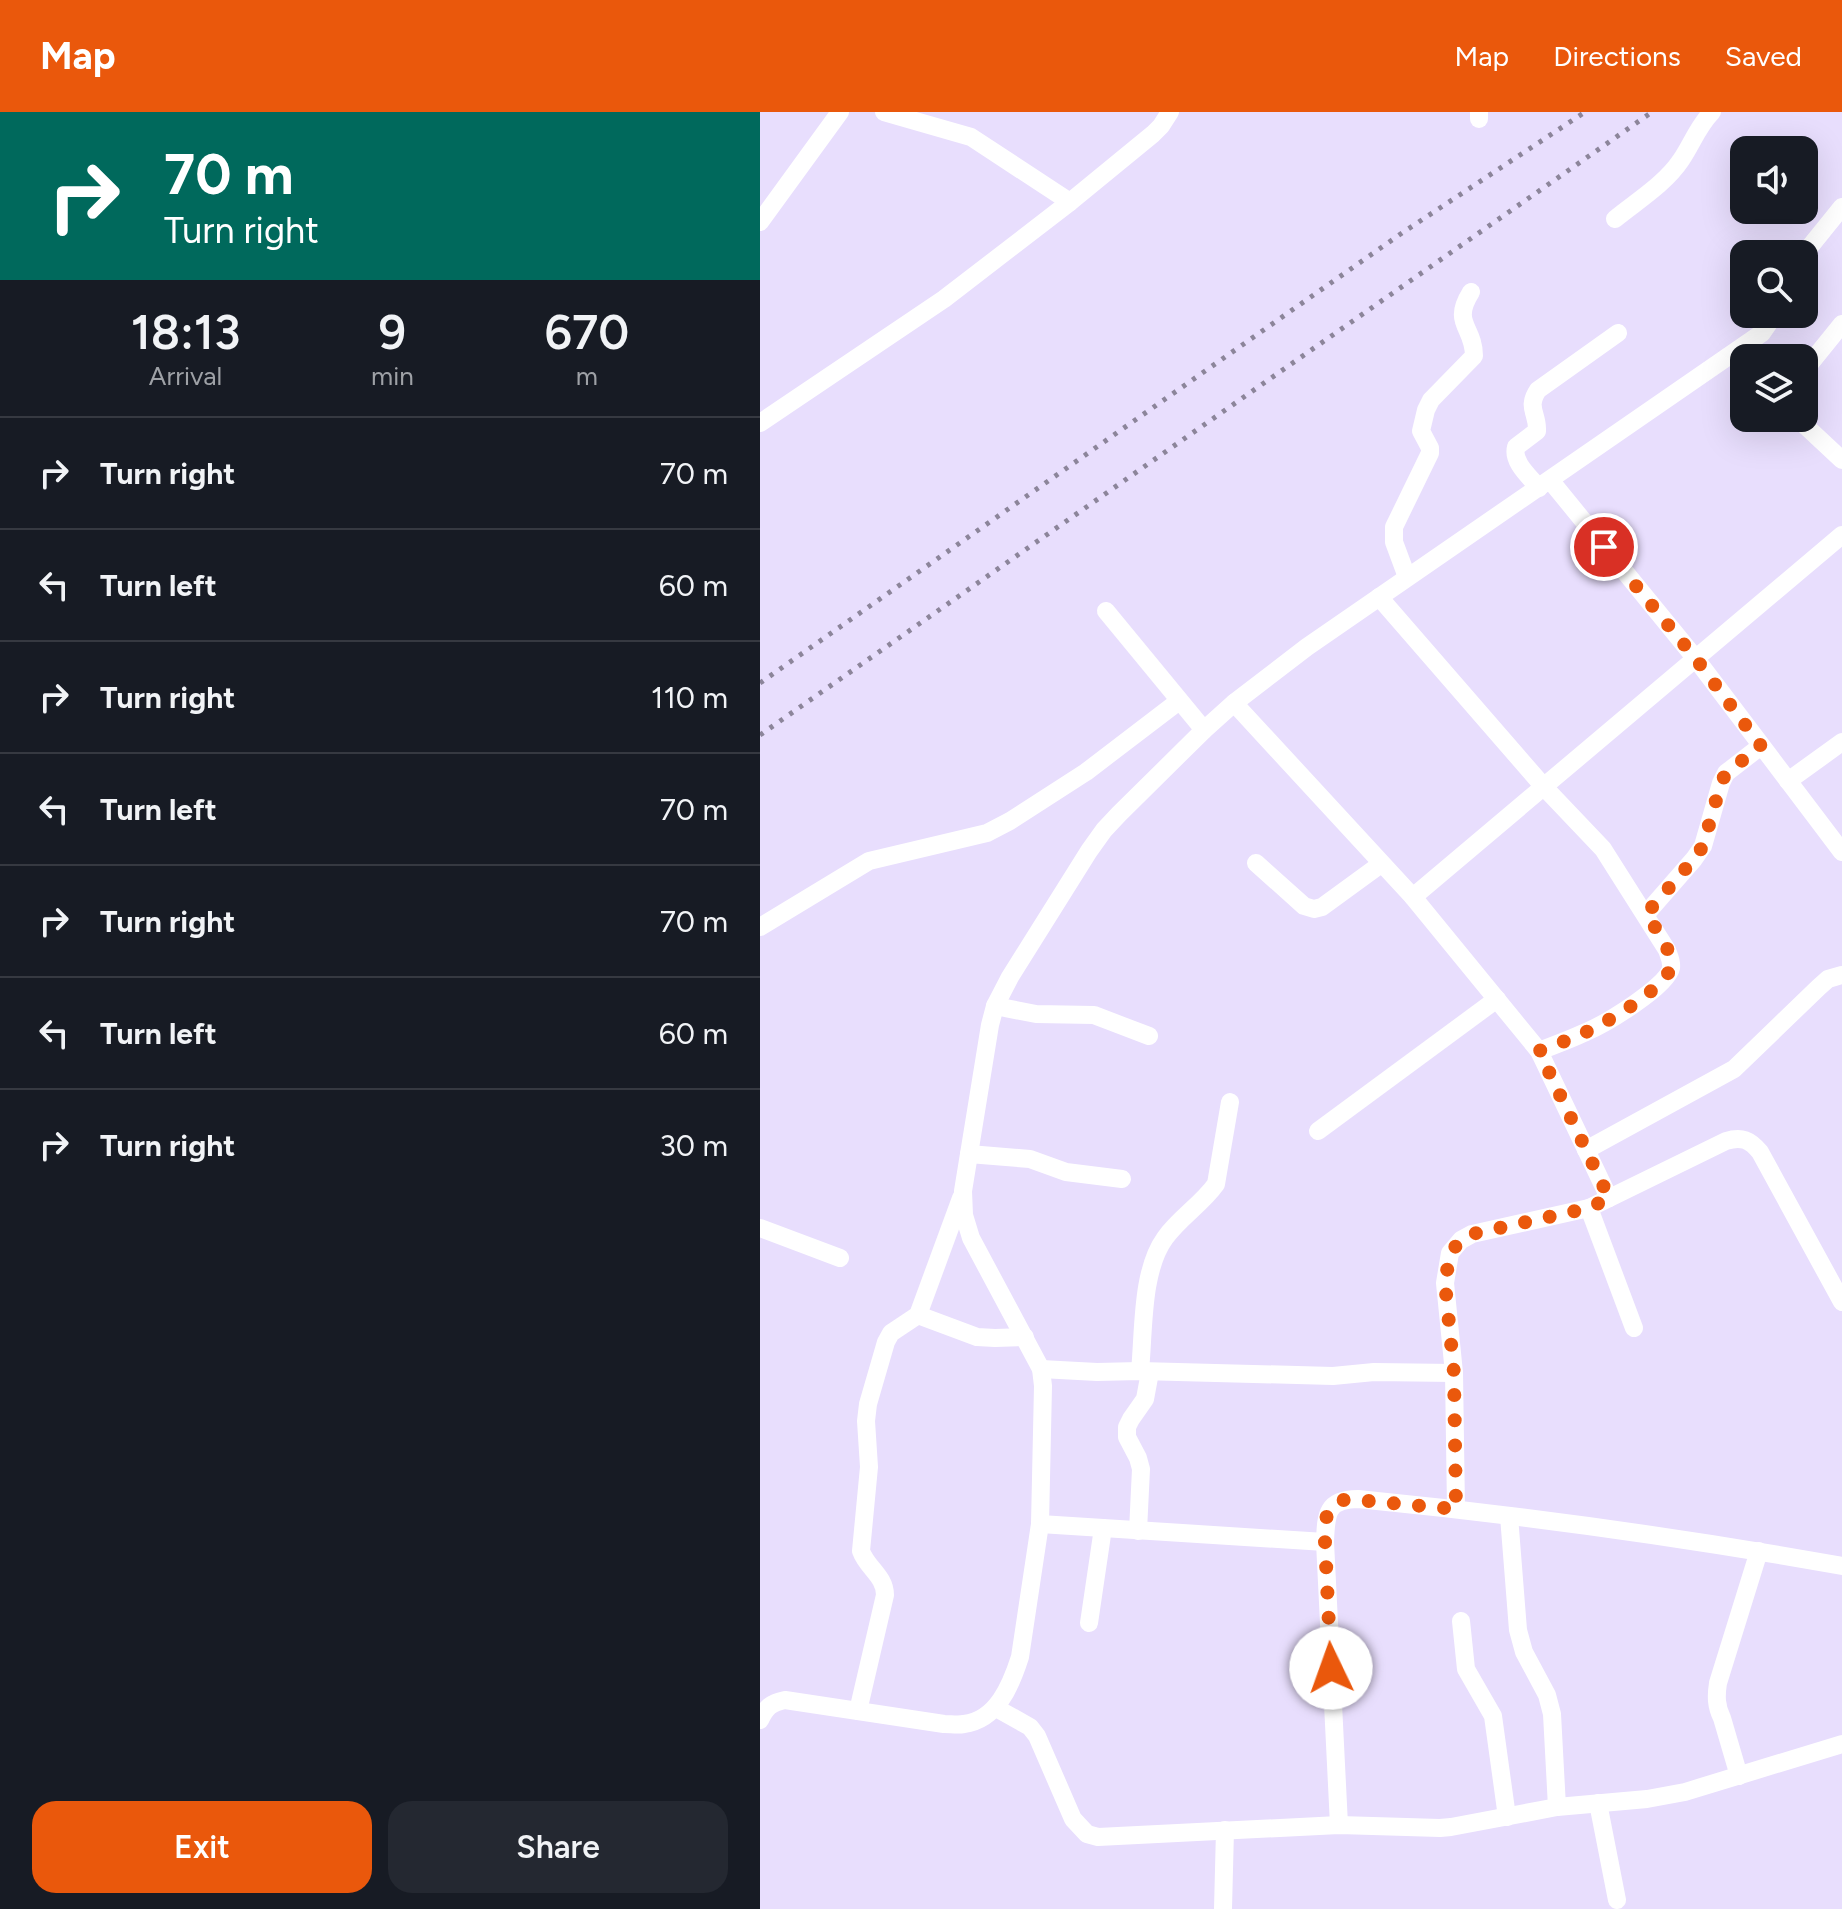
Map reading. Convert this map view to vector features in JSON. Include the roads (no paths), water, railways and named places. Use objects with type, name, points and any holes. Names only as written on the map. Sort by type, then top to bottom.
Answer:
[{"type":"street","points":[[760,222],[840,112]]},
{"type":"street","points":[[884,112],[971,137],[1070,202]]},
{"type":"street","points":[[760,423],[944,299],[1153,134],[1170,112]]},
{"type":"street","points":[[1615,219],[1670,174],[1712,112]]},
{"type":"street","points":[[1815,240],[1842,207]]},
{"type":"street","points":[[1407,577],[1394,542],[1394,527],[1430,453],[1421,431],[1426,410],[1431,400],[1474,356],[1462,316],[1463,306],[1471,292]]},
{"type":"street","points":[[1818,354],[1842,324]]},
{"type":"street","points":[[1752,344],[1765,328]]},
{"type":"street","points":[[1618,333],[1538,390],[1532,407],[1537,431],[1516,447],[1514,455],[1544,484],[1696,659],[1842,852]]},
{"type":"street","points":[[858,1711],[885,1595],[885,1585],[864,1560],[861,1551],[869,1467],[868,1404],[891,1333],[918,1315],[963,1191],[995,1006],[1089,851],[1119,814],[1204,730],[1307,647],[1544,484],[1730,364]]},
{"type":"street","points":[[1812,432],[1842,460]]},
{"type":"street","points":[[1413,897],[1842,535]]},
{"type":"street","points":[[1379,597],[1544,787],[1603,849],[1667,950],[1670,971],[1658,987],[1604,1023],[1539,1051]]},
{"type":"street","points":[[1106,611],[1204,730]]},
{"type":"street","points":[[760,927],[869,861],[987,833],[1010,821],[1086,772],[1179,701]]},
{"type":"street","points":[[1234,703],[1413,897],[1539,1051],[1609,1198]]},
{"type":"street","points":[[1788,781],[1842,742]]},
{"type":"street","points":[[1646,914],[1703,846],[1726,773],[1761,746]]},
{"type":"street","points":[[1256,863],[1304,906],[1314,909],[1322,907],[1381,864]]},
{"type":"street","points":[[1586,1150],[1734,1069],[1828,979],[1842,975]]},
{"type":"street","points":[[1318,1131],[1497,999]]},
{"type":"street","points":[[995,1006],[1036,1014],[1094,1015],[1149,1036]]},
{"type":"street","points":[[1138,1531],[1141,1469],[1127,1437],[1127,1427],[1145,1399],[1148,1279],[1152,1261],[1167,1235],[1216,1184],[1230,1102]]},
{"type":"street","points":[[1456,1509],[1454,1373],[1445,1283],[1450,1253],[1461,1240],[1472,1234],[1589,1208],[1726,1141],[1745,1139],[1760,1152],[1842,1302]]},
{"type":"street","points":[[969,1154],[1030,1159],[1066,1172],[1122,1179]]},
{"type":"street","points":[[760,1720],[766,1699],[963,1725],[978,1721],[996,1708],[1014,1677],[1020,1657],[1040,1524],[1043,1386],[1041,1369],[971,1238],[964,1215],[963,1191]]},
{"type":"street","points":[[1589,1208],[1634,1328]]},
{"type":"street","points":[[760,1228],[840,1258]]},
{"type":"street","points":[[918,1315],[977,1337],[1025,1337]]},
{"type":"street","points":[[1041,1369],[1333,1376],[1374,1372],[1454,1373]]},
{"type":"street","points":[[1339,1825],[1325,1542],[1328,1511],[1335,1503],[1346,1499],[1456,1509],[1657,1535],[1842,1566]]},
{"type":"street","points":[[1509,1516],[1518,1630],[1524,1652],[1547,1695],[1552,1714],[1557,1807]]},
{"type":"street","points":[[1040,1524],[1325,1542]]},
{"type":"street","points":[[1089,1623],[1103,1528]]},
{"type":"street","points":[[1739,1776],[1716,1697],[1759,1551]]},
{"type":"street","points":[[1461,1621],[1466,1669],[1493,1716],[1507,1817]]},
{"type":"street","points":[[996,1708],[1030,1727],[1037,1736],[1073,1819],[1087,1834],[1098,1837],[1339,1825],[1440,1828],[1557,1807],[1665,1796],[1842,1744]]},
{"type":"street","points":[[1598,1803],[1617,1900]]},
{"type":"street","points":[[1223,1909],[1225,1830]]},
{"type":"railway","points":[[760,683],[1402,233],[1585,112]]},
{"type":"railway","points":[[760,735],[1652,112]]}]
